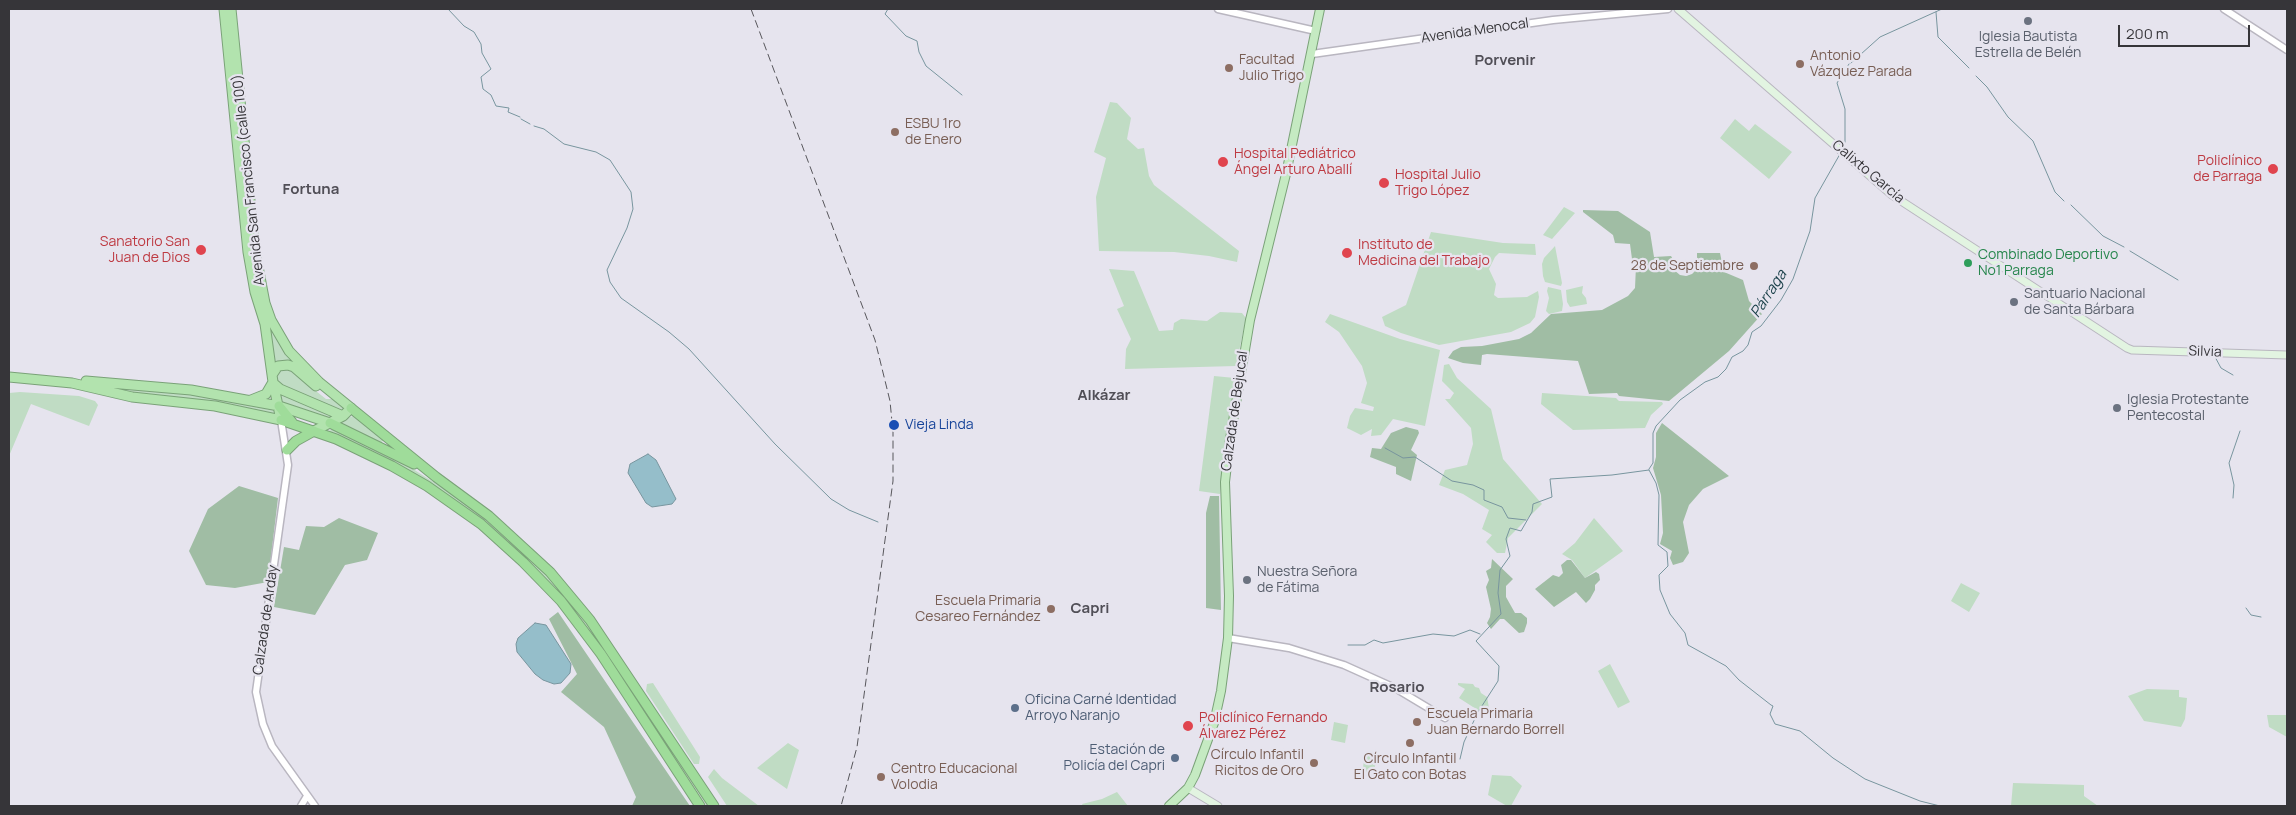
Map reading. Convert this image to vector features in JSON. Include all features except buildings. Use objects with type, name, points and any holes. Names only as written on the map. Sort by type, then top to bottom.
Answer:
[{"type":"highway","name":"Avenida San Francisco (calle 100)","points":[[224,9],[248,252],[255,292],[265,324],[272,379],[281,420]]},
{"type":"highway","name":"Avenida San Francisco (calle 100)","points":[[231,9],[255,251],[264,303],[271,320],[289,351],[319,382],[351,408]]},
{"type":"highway","points":[[250,400],[266,394],[278,366],[284,364],[291,366],[322,391],[336,396]]},
{"type":"highway","points":[[9,377],[191,390],[279,406],[330,423],[397,455],[436,477]]},
{"type":"highway","points":[[272,379],[280,389],[343,416]]},
{"type":"highway","points":[[49,380],[86,385],[132,397],[215,406],[281,420],[314,431],[392,466],[427,486],[474,519],[543,580],[601,654],[700,806]]},
{"type":"highway","points":[[108,392],[113,383]]},
{"type":"highway","points":[[279,406],[290,420],[299,426]]},
{"type":"highway","points":[[287,450],[296,441],[343,416],[351,408],[503,528],[532,554],[568,592],[611,650],[714,806]]},
{"type":"main road","name":"Calzada de Bejucal","points":[[1169,806],[1188,788],[1199,767],[1214,723],[1226,664],[1229,596],[1225,482],[1230,439],[1248,328],[1286,174],[1320,9]]},
{"type":"main road","name":"Calixto García","points":[[1678,9],[1892,195],[2124,346]]},
{"type":"main road","name":"Silvia","points":[[2124,346],[2132,350],[2287,355]]},
{"type":"main road","points":[[1188,788],[1218,806]]},
{"type":"street","points":[[1218,9],[1316,31]]},
{"type":"street","name":"Avenida Menocal","points":[[1312,54],[1553,20],[1668,9]]},
{"type":"street","points":[[2224,9],[2287,50]]},
{"type":"street","name":"Calzada de Arday","points":[[281,420],[287,450],[286,483],[256,692],[263,724],[272,746],[315,806]]},
{"type":"street","points":[[1228,638],[1289,648],[1344,665],[1395,688],[1445,718]]},
{"type":"street","points":[[301,806],[307,796]]},
{"type":"green space","points":[[1110,102],[1117,103],[1131,118],[1127,139],[1138,149],[1144,148],[1149,176],[1154,185],[1239,251],[1237,262],[1209,256],[1174,252],[1099,251],[1096,197],[1106,158],[1094,152]]},
{"type":"green space","points":[[1735,119],[1749,131],[1755,124],[1792,152],[1769,179],[1720,138]]},
{"type":"green space","points":[[1564,207],[1575,213],[1552,239],[1543,235]]},
{"type":"green space","points":[[1583,210],[1618,211],[1650,232],[1654,257],[1671,256],[1675,263],[1674,270],[1680,275],[1692,274],[1697,269],[1697,253],[1720,253],[1724,272],[1743,280],[1749,301],[1762,314],[1729,351],[1669,401],[1619,396],[1617,393],[1589,394],[1578,361],[1487,354],[1482,355],[1481,365],[1463,363],[1448,358],[1453,351],[1461,347],[1482,346],[1519,339],[1531,333],[1551,314],[1602,310],[1628,296],[1635,288],[1636,266],[1632,259],[1630,244],[1615,243],[1613,235],[1583,212]]},
{"type":"green space","points":[[1431,232],[1503,243],[1535,244],[1536,255],[1499,253],[1489,269],[1496,284],[1494,295],[1498,298],[1527,297],[1538,291],[1539,297],[1535,317],[1530,323],[1511,332],[1439,345],[1385,326],[1382,317],[1406,305]]},
{"type":"green space","points":[[1555,246],[1561,286],[1545,282],[1543,276],[1542,264],[1544,258]]},
{"type":"green space","points":[[1109,269],[1134,271],[1159,331],[1173,330],[1174,323],[1181,319],[1207,321],[1220,312],[1242,313],[1246,318],[1236,366],[1125,369],[1126,349],[1131,339],[1117,309],[1124,306]]},
{"type":"green space","points":[[1583,286],[1582,293],[1586,298],[1587,304],[1570,307],[1567,302],[1566,290]]},
{"type":"green space","points":[[1548,287],[1561,290],[1562,311],[1549,314],[1546,311],[1549,298]]},
{"type":"green space","points":[[261,298],[301,369],[273,366]]},
{"type":"green space","points":[[1330,314],[1400,339],[1440,350],[1425,426],[1393,419],[1381,435],[1371,436],[1372,429],[1361,435],[1347,428],[1350,416],[1355,408],[1373,411],[1374,407],[1361,403],[1367,383],[1362,366],[1339,332],[1325,322]]},
{"type":"green space","points":[[1449,364],[1457,378],[1491,409],[1503,459],[1542,504],[1508,538],[1505,553],[1497,553],[1486,542],[1492,535],[1482,529],[1489,510],[1463,494],[1439,485],[1445,470],[1467,465],[1473,444],[1471,428],[1445,399],[1450,399],[1454,393],[1442,381],[1444,365]]},
{"type":"green space","points":[[287,368],[326,399],[335,399],[345,406],[343,413],[277,383],[276,373]]},
{"type":"green space","points":[[1214,376],[1235,378],[1220,494],[1199,491]]},
{"type":"green space","points":[[117,386],[235,400],[274,410],[276,417],[130,393]]},
{"type":"green space","points":[[279,392],[336,416],[330,421],[284,406]]},
{"type":"green space","points":[[9,393],[79,396],[95,401],[98,405],[89,426],[31,404],[9,456]]},
{"type":"green space","points":[[1542,393],[1616,398],[1619,401],[1662,402],[1663,404],[1651,415],[1645,428],[1573,430],[1541,404]]},
{"type":"green space","points":[[355,415],[384,440],[380,443],[339,424],[339,422]]},
{"type":"green space","points":[[1662,423],[1729,476],[1703,489],[1689,505],[1683,522],[1689,553],[1683,562],[1673,565],[1670,558],[1672,551],[1660,544],[1663,533],[1661,495],[1653,468],[1656,457],[1656,433]]},
{"type":"green space","points":[[1406,427],[1418,430],[1419,433],[1411,450],[1417,455],[1411,481],[1396,474],[1396,467],[1370,457],[1372,448],[1381,449],[1391,433]]},
{"type":"green space","points":[[335,429],[396,458],[455,496],[507,537],[539,567],[582,616],[618,665],[711,806],[707,806],[636,700],[554,588],[537,569],[505,540],[451,497],[425,481],[328,431]]},
{"type":"green space","points":[[239,486],[278,498],[268,582],[235,588],[206,585],[189,551],[208,509]]},
{"type":"green space","points":[[1210,496],[1219,496],[1221,610],[1206,608],[1206,513]]},
{"type":"green space","points":[[339,518],[378,533],[367,560],[345,565],[315,615],[274,607],[284,547],[299,550],[306,526],[324,527]]},
{"type":"green space","points":[[1594,518],[1623,551],[1585,578],[1572,560],[1562,554],[1575,543]]},
{"type":"green space","points":[[1492,559],[1513,579],[1506,586],[1506,597],[1515,613],[1521,613],[1527,618],[1524,632],[1519,633],[1504,619],[1500,619],[1491,629],[1487,623],[1491,609],[1486,587],[1489,580],[1486,571],[1491,568]]},
{"type":"green space","points":[[1567,560],[1571,560],[1585,578],[1596,572],[1599,574],[1600,580],[1595,585],[1595,590],[1586,603],[1576,592],[1554,607],[1535,589],[1553,575],[1559,577],[1563,573],[1561,565]]},
{"type":"green space","points":[[1961,583],[1980,593],[1969,612],[1951,601]]},
{"type":"green space","points":[[558,612],[690,806],[632,806],[636,797],[604,727],[561,692],[577,674],[549,619]]},
{"type":"green space","points":[[1610,664],[1630,702],[1618,708],[1598,671]]},
{"type":"green space","points":[[653,683],[700,757],[699,764],[694,764],[646,691],[647,684]]},
{"type":"green space","points":[[1458,683],[1473,684],[1487,697],[1489,708],[1487,716],[1459,698],[1465,689],[1458,685]]},
{"type":"green space","points":[[2147,689],[2179,690],[2179,697],[2187,698],[2185,719],[2181,727],[2144,721],[2128,696]]},
{"type":"green space","points":[[2267,715],[2287,715],[2287,737],[2269,727]]},
{"type":"green space","points":[[1334,722],[1348,725],[1345,743],[1331,740]]},
{"type":"green space","points":[[788,743],[799,750],[787,789],[757,768]]},
{"type":"green space","points":[[1365,753],[1378,755],[1372,777],[1362,775]]},
{"type":"green space","points":[[714,769],[722,778],[759,806],[727,806],[708,777]]},
{"type":"green space","points":[[1492,775],[1511,776],[1522,786],[1511,806],[1507,806],[1488,795]]},
{"type":"green space","points":[[2013,783],[2084,785],[2084,796],[2098,806],[2011,806]]},
{"type":"green space","points":[[1117,792],[1128,806],[1083,806],[1082,804],[1102,799]]},
{"type":"water","points":[[648,454],[656,460],[676,499],[672,504],[652,507],[646,503],[628,473],[630,464]]},
{"type":"water","points":[[535,623],[546,625],[571,664],[570,673],[561,683],[554,684],[543,680],[535,674],[517,652],[516,644],[518,638]]},
{"type":"waterway","points":[[448,9],[464,26],[474,32],[481,44],[482,53],[491,69],[481,77],[483,89],[491,95],[496,106],[509,108],[508,112],[520,117]]},
{"type":"waterway","points":[[888,9],[885,14],[906,36],[917,41],[919,52],[926,66],[962,95]]},
{"type":"waterway","name":"Párraga","points":[[1851,63],[1880,37],[1942,9]]},
{"type":"waterway","points":[[1936,12],[1938,37],[1969,68]]},
{"type":"waterway","name":"Párraga","points":[[1842,148],[1845,142],[1845,109],[1837,83],[1849,64]]},
{"type":"waterway","points":[[1976,76],[1987,87],[2008,117],[2033,141],[2055,192],[2064,201]]},
{"type":"waterway","points":[[521,119],[530,124]]},
{"type":"waterway","points":[[534,126],[544,129],[564,144],[596,152],[610,160],[631,192],[633,209],[627,228],[607,270],[610,282],[621,298],[669,332],[689,349],[775,444],[831,499],[849,510],[878,522]]},
{"type":"waterway","name":"Párraga","points":[[1649,469],[1653,463],[1653,433],[1656,426],[1680,400],[1705,382],[1718,377],[1726,369],[1732,357],[1743,351],[1748,345],[1752,332],[1761,326],[1781,300],[1793,279],[1810,231],[1815,198],[1840,154]]},
{"type":"waterway","points":[[2071,205],[2103,236],[2124,247]]},
{"type":"waterway","points":[[2130,251],[2178,280]]},
{"type":"waterway","points":[[2214,355],[2221,368],[2233,375]]},
{"type":"waterway","points":[[2233,498],[2234,485],[2229,463],[2240,431]]},
{"type":"waterway","points":[[1385,448],[1403,458],[1415,457],[1452,481],[1473,485],[1484,490],[1484,500],[1502,507],[1508,518],[1526,520]]},
{"type":"waterway","points":[[1649,470],[1656,483],[1659,495],[1658,545],[1667,552],[1668,566],[1659,575],[1660,590],[1670,614],[1685,633],[1688,645],[1726,666],[1739,680],[1773,706],[1770,714],[1775,724],[1800,731],[1833,758],[1865,779],[1920,801],[1940,806]]},
{"type":"waterway","points":[[1460,759],[1464,742],[1478,712],[1498,681],[1499,666],[1476,641],[1501,614],[1498,593],[1500,570],[1510,556],[1506,539],[1510,528],[1521,531],[1532,512],[1533,504],[1552,497],[1550,479],[1612,475],[1649,470]]},
{"type":"waterway","points":[[2246,608],[2251,615],[2261,617]]},
{"type":"waterway","points":[[1348,645],[1365,645],[1374,640],[1383,643],[1433,634],[1454,636],[1470,630],[1480,634]]},
{"type":"railway","points":[[751,9],[875,340],[890,401],[893,432],[893,481],[857,747],[841,806]]},
{"type":"place","name":"Iglesia Bautista Estrella de Belén","points":[[2028,21]]},
{"type":"place","name":"Antonio Vázquez Parada","points":[[1800,64]]},
{"type":"place","name":"Facultad Julio Trigo","points":[[1229,68]]},
{"type":"place","name":"ESBU 1ro de Enero","points":[[895,132]]},
{"type":"place","name":"Hospital Pediátrico Ángel Arturo Aballí","points":[[1223,162]]},
{"type":"place","name":"Policlínico de Parraga","points":[[2273,169]]},
{"type":"place","name":"Hospital Julio Trigo López","points":[[1384,183]]},
{"type":"place","name":"Sanatorio San Juan de Dios","points":[[201,250]]},
{"type":"place","name":"Instituto de Medicina del Trabajo","points":[[1347,253]]},
{"type":"place","name":"Combinado Deportivo No1 Parraga","points":[[1968,263]]},
{"type":"place","name":"28 de Septiembre","points":[[1754,266]]},
{"type":"place","name":"Santuario Nacional de Santa Bárbara","points":[[2014,302]]},
{"type":"place","name":"Iglesia Protestante Pentecostal","points":[[2117,408]]},
{"type":"place","name":"Vieja Linda","points":[[894,425]]},
{"type":"place","name":"Nuestra Señora de Fátima","points":[[1247,580]]},
{"type":"place","name":"Escuela Primaria Cesareo Fernández","points":[[1051,609]]},
{"type":"place","name":"Oficina Carné Identidad Arroyo Naranjo","points":[[1015,708]]},
{"type":"place","name":"Escuela Primaria Juan Bernardo Borrell","points":[[1417,722]]},
{"type":"place","name":"Policlínico Fernando Álvarez Pérez","points":[[1188,726]]},
{"type":"place","name":"Círculo Infantil El Gato con Botas","points":[[1410,743]]},
{"type":"place","name":"Estación de Policía del Capri","points":[[1175,758]]},
{"type":"place","name":"Círculo Infantil Ricitos de Oro","points":[[1314,763]]},
{"type":"place","name":"Centro Educacional Volodia","points":[[881,777]]},
{"type":"district","name":"Porvenir","points":[[1505,61]]},
{"type":"district","name":"Fortuna","points":[[311,190]]},
{"type":"district","name":"Alkázar","points":[[1104,396]]},
{"type":"district","name":"Capri","points":[[1090,609]]},
{"type":"district","name":"Rosario","points":[[1397,688]]}]
